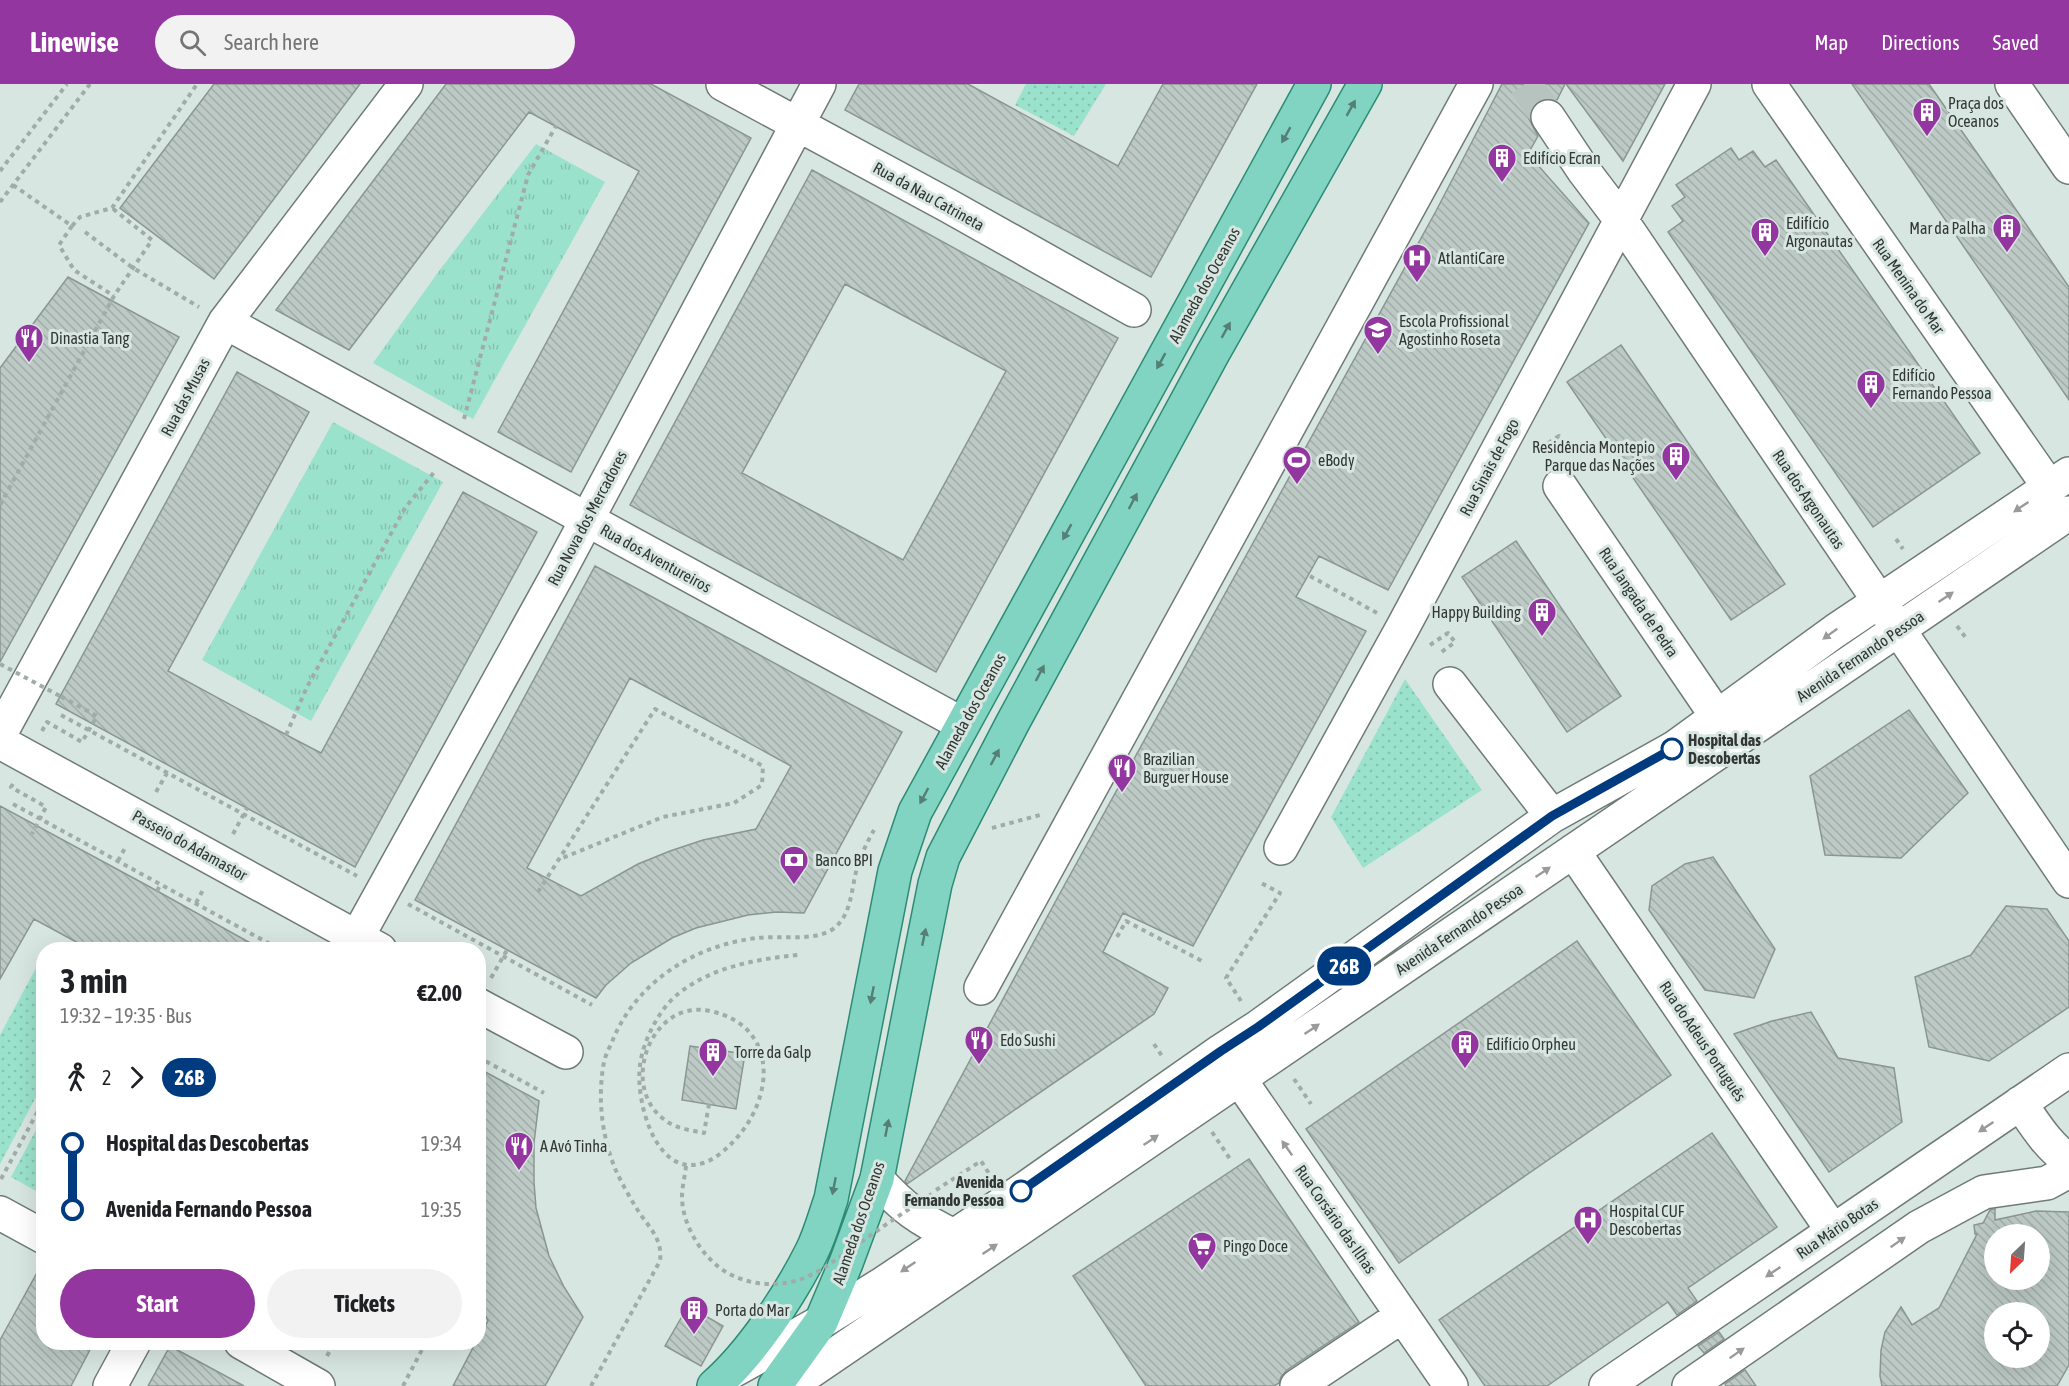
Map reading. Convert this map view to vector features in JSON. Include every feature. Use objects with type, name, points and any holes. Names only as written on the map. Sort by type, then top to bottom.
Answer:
[{"type":"main road","name":"Alameda dos Oceanos","points":[[721,1380],[789,1291],[812,1250],[831,1199],[900,855],[915,812],[1314,84]]},
{"type":"main road","name":"Alameda dos Oceanos","points":[[775,1386],[820,1322],[846,1263],[877,1179],[935,884],[943,857],[1012,724],[1213,353],[1365,84]]},
{"type":"street","name":"Rua das Musas","points":[[0,734],[225,322],[406,84]]},
{"type":"street","name":"Rua da Nau Catrineta","points":[[723,84],[1134,310]]},
{"type":"street","name":"Rua Nova dos Mercadores","points":[[363,942],[388,880],[586,520],[819,84]]},
{"type":"street","points":[[981,988],[1476,84]]},
{"type":"street","name":"Rua Sinais de Fogo","points":[[1281,848],[1403,627],[1695,84]]},
{"type":"street","name":"Rua Menina do Mar","points":[[1769,84],[2059,481]]},
{"type":"street","points":[[2012,84],[2069,167]]},
{"type":"street","name":"Rua dos Argonautas","points":[[1548,117],[1584,171],[1621,220],[2069,881]]},
{"type":"street","name":"Rua dos Aventureiros","points":[[225,322],[962,724]]},
{"type":"street","name":"Avenida Fernando Pessoa","points":[[820,1322],[954,1236],[1258,1027],[1552,816],[1674,748],[1878,601],[1921,575],[2059,481]]},
{"type":"street","name":"Rua Jangada de Pedra","points":[[1560,486],[1718,718]]},
{"type":"street","name":"Avenida Fernando Pessoa","points":[[789,1386],[2069,513]]},
{"type":"street","points":[[1442,670],[1552,816]]},
{"type":"street","name":"Passeio do Adamastor","points":[[0,742],[357,942]]},
{"type":"street","name":"Rua do Adeus Português","points":[[1573,851],[1833,1231]]},
{"type":"street","points":[[486,1009],[566,1052]]},
{"type":"street","name":"Rua Corsário das Ilhas","points":[[1221,1051],[1451,1386]]},
{"type":"street","name":"Rua Mário Botas","points":[[1606,1386],[2020,1103],[2064,1084]]},
{"type":"street","points":[[2020,1103],[2062,1156],[2069,1160]]},
{"type":"street","points":[[1689,1386],[1920,1227],[1984,1192],[2047,1183],[2069,1171]]},
{"type":"street","points":[[877,1179],[898,1203],[925,1222],[954,1236]]},
{"type":"street","points":[[0,1214],[36,1233]]},
{"type":"street","points":[[789,1291],[820,1322],[854,1340]]},
{"type":"street","points":[[1298,1386],[1402,1316]]},
{"type":"street","name":"Alameda dos Oceanos","points":[[721,1380],[820,1322]]},
{"type":"street","points":[[110,1386],[130,1350]]},
{"type":"street","points":[[255,1350],[318,1386]]},
{"type":"path","points":[[0,171],[67,84]]},
{"type":"path","points":[[0,202],[90,84]]},
{"type":"path","points":[[114,296],[74,270],[59,245],[80,217],[112,208],[197,84]]},
{"type":"path","points":[[528,175],[555,126]]},
{"type":"path","points":[[13,184],[72,226]]},
{"type":"path","points":[[0,505],[114,296],[152,240],[112,208]]},
{"type":"path","points":[[85,232],[133,268],[225,322]]},
{"type":"path","points":[[1514,421],[1536,451],[1559,436],[1565,444],[1542,459],[1560,486]]},
{"type":"path","points":[[1310,576],[1403,627],[1427,647],[1448,633],[1455,642],[1442,670]]},
{"type":"path","points":[[0,664],[97,716],[82,742],[47,722]]},
{"type":"path","points":[[286,735],[307,687]]},
{"type":"path","points":[[538,892],[655,709],[763,766],[762,785],[734,803],[663,817],[560,859]]},
{"type":"path","points":[[61,715],[244,814],[388,880],[592,1005]]},
{"type":"path","points":[[156,792],[167,772]]},
{"type":"path","points":[[11,788],[46,807],[32,834]]},
{"type":"path","points":[[13,804],[267,942]]},
{"type":"path","points":[[233,834],[247,808]]},
{"type":"path","points":[[118,861],[129,841]]},
{"type":"path","points":[[1247,944],[1280,893],[1261,883]]},
{"type":"path","points":[[157,891],[161,884]]},
{"type":"path","points":[[196,903],[206,884]]},
{"type":"path","points":[[1118,937],[1126,921],[1202,962]]},
{"type":"path","points":[[709,1104],[704,1133],[678,1127],[666,1121],[656,1111],[644,1088],[644,1062],[652,1039],[664,1022],[689,1011],[708,1011],[730,1018],[742,1026],[758,1043],[764,1063],[762,1089],[746,1126],[727,1148],[708,1162],[686,1166],[674,1160],[664,1151],[653,1135],[644,1115],[639,1066],[653,1028],[677,994],[703,979],[729,968],[759,960],[798,955]]},
{"type":"path","points":[[486,1061],[544,1093]]},
{"type":"path","points":[[1,1179],[36,1115]]},
{"type":"path","points":[[686,1166],[683,1207],[697,1242],[712,1262],[741,1278],[759,1283],[789,1283],[813,1274],[981,1161]]},
{"type":"path","points":[[403,1386],[422,1350]]},
{"type":"green space","points":[[1026,84],[1106,84],[1074,136],[1015,105]]},
{"type":"green space","points":[[536,144],[605,182],[473,419],[373,363],[439,271]]},
{"type":"green space","points":[[333,422],[443,482],[311,721],[202,660]]},
{"type":"green space","points":[[1405,679],[1482,790],[1363,868],[1331,817]]},
{"type":"green space","points":[[36,968],[36,1097],[0,1164],[0,1035]]},
{"type":"green space","points":[[36,1130],[36,1191],[11,1177]]},
{"type":"building","points":[[214,84],[360,84],[214,279],[120,208]]},
{"type":"building","points":[[446,84],[651,84],[751,138],[571,472],[498,432],[639,171],[529,112],[349,350],[276,310]]},
{"type":"building","points":[[859,84],[968,84],[1118,166],[1163,84],[1257,84],[1151,277],[845,110]]},
{"type":"building","points":[[1502,84],[1565,84],[1557,100],[1546,98],[1537,102],[1532,108],[1529,119],[1538,136],[1528,154],[1589,223],[1388,590],[1319,556],[1296,597],[1366,631],[1193,946],[1123,913],[1103,952],[1168,988],[1154,1014],[907,1184],[905,1181],[1059,895],[1436,211]]},
{"type":"building","points":[[1566,84],[1665,84],[1623,161]]},
{"type":"building","name":"Mar da Palha","points":[[1852,84],[1929,84],[1984,163],[2069,287],[2069,400]]},
{"type":"building","points":[[1731,148],[1739,160],[1753,151],[1765,167],[1776,160],[1980,453],[1873,527],[1668,232],[1683,221],[1672,206],[1685,197],[1676,185]]},
{"type":"building","points":[[812,170],[1118,338],[936,672],[630,505]],"holes":[[[845,284],[1006,371],[903,560],[742,473]]]},
{"type":"building","points":[[68,277],[179,337],[0,662],[0,368]]},
{"type":"building","name":"Residência Montepio Parque das Nações","points":[[1621,345],[1785,584],[1731,620],[1567,382]]},
{"type":"building","points":[[237,372],[309,412],[168,671],[294,739],[321,753],[463,492],[537,532],[355,867],[56,704]]},
{"type":"building","name":"Happy Building","points":[[1516,541],[1621,696],[1567,732],[1462,577]]},
{"type":"building","points":[[595,566],[902,732],[804,913],[777,912],[748,915],[696,928],[672,938],[631,963],[606,985],[596,998],[415,900]],"holes":[[[630,678],[791,766],[756,829],[703,840],[670,851],[638,864],[581,896],[527,868]]]},
{"type":"building","points":[[1909,710],[1968,793],[1901,858],[1825,855],[1810,776]]},
{"type":"building","points":[[0,806],[249,942],[76,942],[34,919],[0,979]]},
{"type":"building","points":[[1713,857],[1775,949],[1754,998],[1705,990],[1649,910],[1652,886],[1685,864]]},
{"type":"building","points":[[2006,906],[2047,909],[2069,941],[2069,1007],[1989,1061],[1929,1047],[1915,977],[1971,955]]},
{"type":"building","points":[[1577,941],[1671,1075],[1399,1263],[1306,1129]]},
{"type":"building","points":[[1811,1012],[1838,1058],[1894,1068],[1902,1122],[1829,1172],[1734,1034],[1772,1021]]},
{"type":"building","name":"Torre da Galp","points":[[690,1046],[745,1054],[736,1109],[682,1100]]},
{"type":"building","points":[[486,1072],[539,1101],[534,1143],[536,1208],[549,1256],[564,1287],[583,1317],[545,1386],[453,1386],[472,1350],[486,1350],[488,1321],[486,1317]]},
{"type":"building","name":"Hospital CUF Descobertas","points":[[1712,1133],[1777,1227],[1688,1288],[1697,1301],[1677,1315],[1668,1302],[1547,1386],[1485,1386],[1439,1320]]},
{"type":"building","name":"Pingo Doce","points":[[1249,1159],[1359,1322],[1287,1370],[1279,1383],[1274,1386],[1146,1386],[1073,1276]]},
{"type":"building","points":[[1995,1209],[1995,1220],[2036,1211],[2069,1212],[2069,1365],[2057,1386],[1882,1386],[1881,1350],[1885,1332],[1901,1307],[1912,1325],[1939,1308],[1977,1234],[1975,1234],[1974,1225],[1983,1223],[1990,1210]]},
{"type":"building","points":[[36,1275],[36,1350],[90,1350],[71,1386],[0,1386],[0,1340]]},
{"type":"building","name":"Porta do Mar","points":[[688,1306],[723,1326],[701,1366],[665,1346]]},
{"type":"building","points":[[1719,1332],[1724,1339],[1704,1353],[1698,1346]]},
{"type":"building","points":[[168,1350],[177,1350],[244,1386],[148,1386]]},
{"type":"building","points":[[1745,1370],[1756,1386],[1726,1386],[1725,1384]]},
{"type":"tunnel","points":[[1525,84],[1548,117]]},
{"type":"bus line","name":"26B","points":[[1021,1191],[1258,1027],[1552,816],[1672,749]]},
{"type":"place","name":"Praça dos Oceanos","points":[[1927,138]]},
{"type":"place","name":"Edifício Ecran","points":[[1502,184]]},
{"type":"place","name":"Mar da Palha","points":[[2007,254]]},
{"type":"place","name":"Edifício Argonautas","points":[[1765,258]]},
{"type":"place","name":"AtlantiCare","points":[[1417,284]]},
{"type":"place","name":"Escola Profissional Agostinho Roseta","points":[[1378,356]]},
{"type":"place","name":"Dinastia Tang","points":[[29,364]]},
{"type":"place","name":"Edifício Fernando Pessoa","points":[[1871,410]]},
{"type":"place","name":"Residência Montepio Parque das Nações","points":[[1676,482]]},
{"type":"place","name":"eBody","points":[[1297,486]]},
{"type":"place","name":"Happy Building","points":[[1542,638]]},
{"type":"place","name":"Hospital das Descobertas","points":[[1672,749]]},
{"type":"place","name":"Brazilian Burguer House","points":[[1122,794]]},
{"type":"place","name":"Banco BPI","points":[[794,886]]},
{"type":"place","name":"Edo Sushi","points":[[979,1066]]},
{"type":"place","name":"Edifício Orpheu","points":[[1465,1070]]},
{"type":"place","name":"Torre da Galp","points":[[713,1078]]},
{"type":"place","name":"A Avó Tinha","points":[[519,1172]]},
{"type":"place","name":"Avenida Fernando Pessoa","points":[[1021,1191]]},
{"type":"place","name":"Hospital CUF Descobertas","points":[[1588,1246]]},
{"type":"place","name":"Pingo Doce","points":[[1202,1272]]},
{"type":"place","name":"Porta do Mar","points":[[694,1336]]}]
